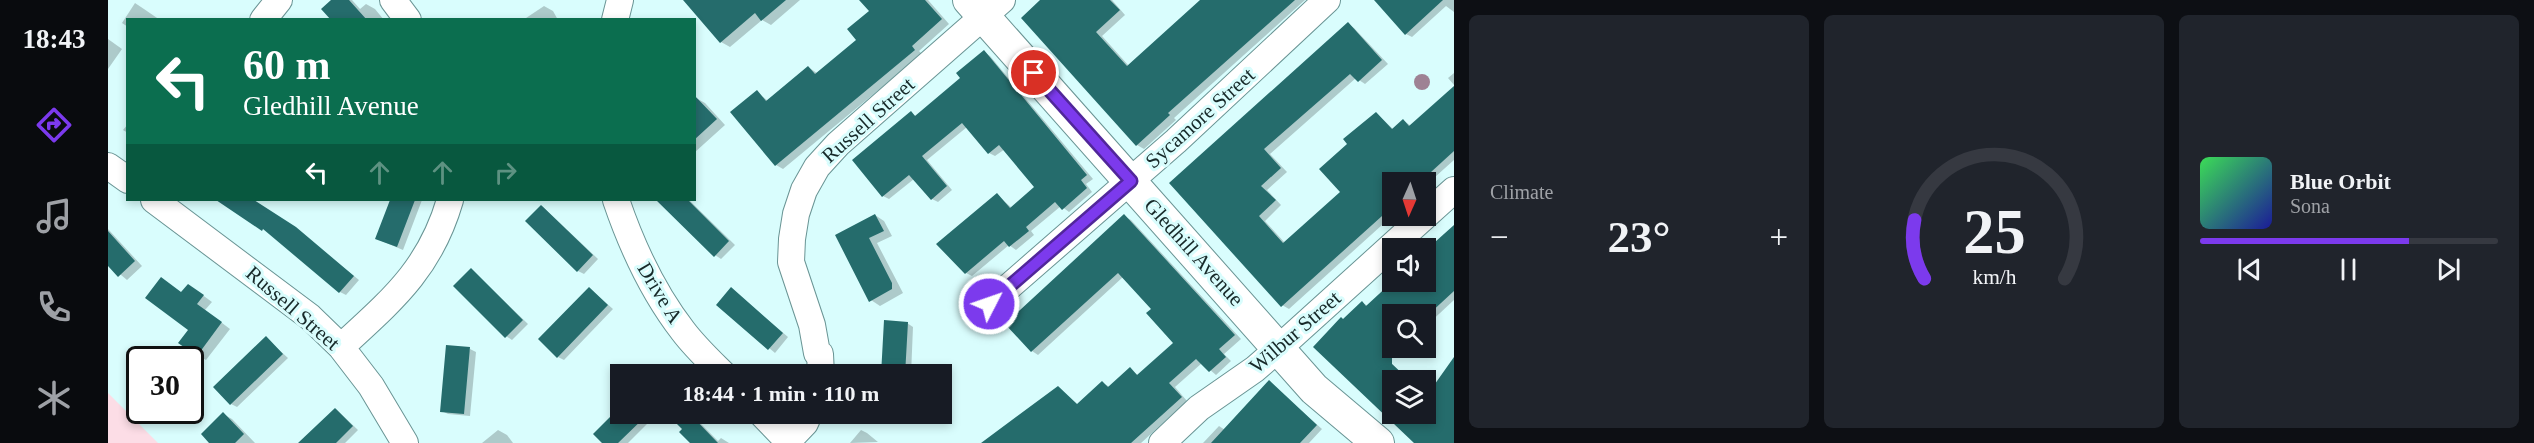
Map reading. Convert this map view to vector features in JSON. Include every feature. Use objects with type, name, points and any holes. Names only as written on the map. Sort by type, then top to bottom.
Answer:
[{"type":"street","points":[[265,18],[279,0]]},
{"type":"street","points":[[393,0],[406,18]]},
{"type":"street","points":[[616,18],[620,0]]},
{"type":"street","name":"Sycamore Street","points":[[989,304],[1131,181],[1327,0]]},
{"type":"street","name":"Gledhill Avenue","points":[[985,6],[1131,181],[1314,389],[1378,443]]},
{"type":"street","name":"Russell Street","points":[[820,364],[812,325],[791,262],[794,223],[804,190],[817,167],[838,144],[985,6]]},
{"type":"street","points":[[108,166],[126,179]]},
{"type":"street","name":"Wilbur Street","points":[[1436,206],[1454,190]]},
{"type":"street","name":"Russell Street","points":[[157,201],[310,317],[340,347],[371,386],[405,443]]},
{"type":"street","points":[[340,347],[408,284],[430,250],[444,221],[450,201]]},
{"type":"street","name":"Drive A","points":[[616,201],[639,261],[648,278],[684,333],[714,364]]},
{"type":"street","name":"Wilbur Street","points":[[1162,443],[1199,408],[1255,369],[1414,226]]},
{"type":"street","points":[[771,424],[787,442],[804,424]]},
{"type":"shaded area","points":[[108,393],[126,411],[126,424],[139,424],[158,443],[108,443]]},
{"type":"building","points":[[331,0],[349,0],[365,18],[329,18],[321,9]]},
{"type":"building","points":[[683,0],[786,0],[761,21],[755,13],[720,43]]},
{"type":"building","points":[[859,0],[925,0],[942,19],[912,46],[915,50],[775,166],[730,112],[757,90],[766,101],[808,66],[815,74],[856,40],[847,29],[869,11]]},
{"type":"building","points":[[1040,0],[1110,0],[1120,10],[1096,32],[1127,66],[1200,0],[1295,0],[1168,113],[1170,115],[1136,146],[1021,18]]},
{"type":"building","points":[[1374,0],[1443,0],[1405,35]]},
{"type":"building","points":[[1348,22],[1382,60],[1358,82],[1350,74],[1264,149],[1281,168],[1261,186],[1276,200],[1259,216],[1283,243],[1340,192],[1319,169],[1347,144],[1343,139],[1376,112],[1392,129],[1403,119],[1409,126],[1454,86],[1454,151],[1431,172],[1382,172],[1382,216],[1281,307],[1169,183]]},
{"type":"building","points":[[984,50],[1087,175],[1081,180],[1087,188],[1062,210],[1055,202],[1026,227],[1029,231],[1009,247],[1004,241],[965,274],[936,244],[997,193],[1010,208],[1034,187],[999,145],[988,154],[962,123],[922,156],[947,186],[931,200],[909,175],[882,197],[852,160],[911,111],[915,116],[960,78],[956,73]]},
{"type":"building","points":[[696,97],[717,119],[696,138]]},
{"type":"building","points":[[217,201],[256,201],[296,227],[354,276],[339,293],[263,229],[262,231]]},
{"type":"building","points":[[390,201],[415,201],[397,247],[375,239]]},
{"type":"building","points":[[657,201],[689,201],[729,241],[714,257]]},
{"type":"building","points":[[541,205],[593,255],[577,272],[525,221]]},
{"type":"building","points":[[875,214],[884,231],[869,238],[892,283],[892,289],[869,302],[835,235]]},
{"type":"building","points":[[1124,214],[1235,335],[1219,349],[1226,357],[1209,372],[1196,359],[1169,383],[1182,397],[1131,443],[981,443],[1058,386],[1077,404],[1102,381],[1108,387],[1130,367],[1137,375],[1173,343],[1146,313],[1151,309],[1118,273],[1031,352],[1005,324]]},
{"type":"building","points":[[1454,225],[1454,291],[1436,308],[1436,304],[1382,304],[1382,358],[1392,358],[1392,364],[1398,370],[1382,370],[1382,413],[1313,347],[1341,317],[1343,319],[1362,301],[1366,306],[1382,291],[1436,292],[1436,241]]},
{"type":"building","points":[[108,231],[135,261],[118,277],[108,266]]},
{"type":"building","points":[[471,268],[523,320],[505,338],[453,286]]},
{"type":"building","points":[[161,277],[181,292],[188,284],[204,295],[197,304],[222,322],[204,346],[182,346],[178,343],[188,330],[145,298]]},
{"type":"building","points":[[589,287],[608,305],[557,358],[538,339]]},
{"type":"building","points":[[731,287],[783,333],[768,350],[716,305]]},
{"type":"building","points":[[884,320],[908,322],[906,364],[882,364]]},
{"type":"building","points":[[266,336],[283,354],[230,405],[213,387]]},
{"type":"building","points":[[446,345],[470,347],[464,414],[440,412]]},
{"type":"building","points":[[1454,357],[1454,443],[1414,443],[1394,424],[1436,424],[1436,382]]},
{"type":"building","points":[[1269,380],[1317,425],[1300,443],[1211,443]]},
{"type":"building","points":[[335,408],[353,426],[336,443],[298,443]]},
{"type":"building","points":[[223,412],[244,434],[235,443],[209,443],[201,434]]},
{"type":"building","points":[[610,417],[610,424],[638,424],[618,443],[602,443],[593,434]]},
{"type":"building","points":[[677,424],[700,424],[718,443],[690,443],[679,432],[682,429]]},
{"type":"route","points":[[989,304],[1131,181],[1034,73]]}]
